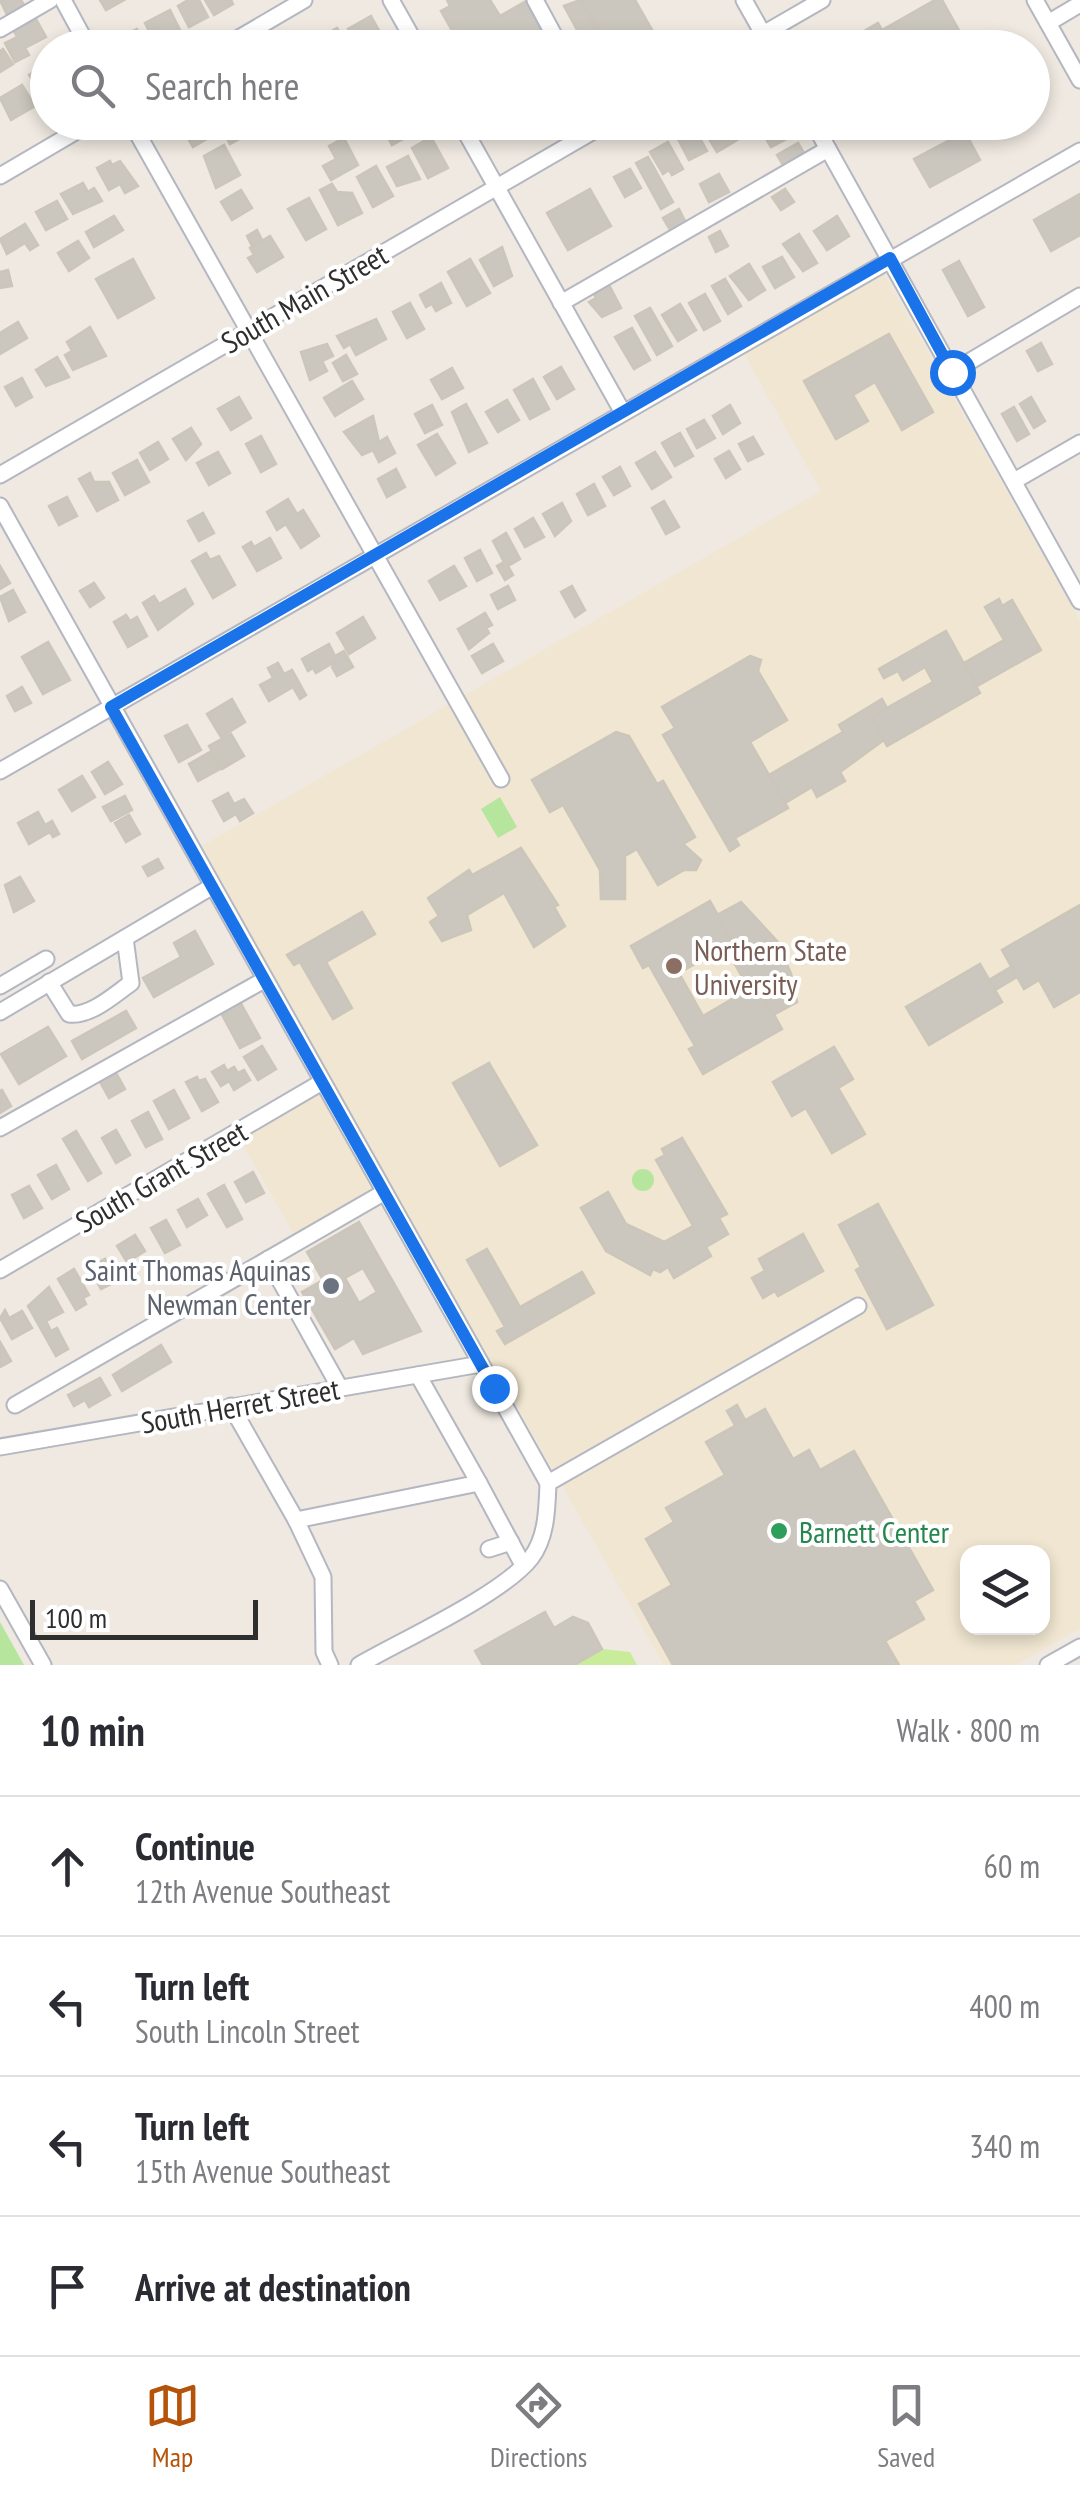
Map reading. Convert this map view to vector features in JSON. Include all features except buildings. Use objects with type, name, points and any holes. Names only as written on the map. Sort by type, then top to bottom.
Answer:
[{"type":"street","points":[[0,29],[50,0]]},
{"type":"street","points":[[63,0],[79,30]]},
{"type":"street","points":[[253,30],[304,0]]},
{"type":"street","points":[[392,0],[408,30]]},
{"type":"street","points":[[552,30],[537,5],[557,0]]},
{"type":"street","points":[[744,0],[761,30]]},
{"type":"street","points":[[782,30],[822,0]]},
{"type":"street","points":[[1035,0],[1080,80]]},
{"type":"street","points":[[1048,23],[1080,4]]},
{"type":"street","points":[[0,176],[61,140]]},
{"type":"street","points":[[141,140],[501,778]]},
{"type":"street","points":[[470,140],[622,411]]},
{"type":"street","name":"South Main Street","points":[[0,476],[577,140]]},
{"type":"street","points":[[823,140],[1080,602]]},
{"type":"street","points":[[561,302],[828,149]]},
{"type":"street","points":[[0,771],[1080,151]]},
{"type":"street","points":[[952,372],[1080,296]]},
{"type":"street","points":[[1014,481],[1080,442]]},
{"type":"street","points":[[0,506],[548,1483],[542,1538],[524,1565],[502,1583],[358,1665]]},
{"type":"street","points":[[0,1012],[211,887]]},
{"type":"street","points":[[49,982],[70,1014],[78,1015],[112,998],[130,983],[125,938]]},
{"type":"street","points":[[0,986],[46,959]]},
{"type":"street","points":[[0,1128],[264,980]]},
{"type":"street","name":"South Grant Street","points":[[0,1270],[322,1082]]},
{"type":"street","points":[[15,1405],[384,1192]]},
{"type":"street","points":[[268,1259],[340,1388]]},
{"type":"street","points":[[548,1483],[858,1306]]},
{"type":"street","name":"South Herret Street","points":[[0,1448],[481,1364]]},
{"type":"street","points":[[418,1375],[524,1565]]},
{"type":"street","points":[[231,1406],[327,1577],[324,1652],[330,1665]]},
{"type":"street","points":[[296,1520],[478,1483]]},
{"type":"street","points":[[489,1549],[510,1542]]},
{"type":"street","points":[[0,1589],[42,1665]]},
{"type":"street","points":[[1048,1665],[1080,1647]]},
{"type":"shaded area","name":"Northern State University","points":[[884,274],[1080,621],[1080,1628],[1016,1665],[664,1665],[393,1188],[298,1242],[240,1139],[334,1085],[202,846],[821,491],[744,354]]},
{"type":"green space","points":[[500,797],[517,827],[498,838],[481,809]]},
{"type":"green space","points":[[643,1169],[651,1172],[651,1188],[643,1191],[635,1188],[632,1180],[635,1172]]},
{"type":"green space","points":[[0,1622],[24,1665],[0,1665]]},
{"type":"green space","points":[[602,1649],[630,1652],[637,1665],[574,1665]]},
{"type":"place","name":"Northern State University","points":[[674,966]]},
{"type":"place","name":"Saint Thomas Aquinas Newman Center","points":[[331,1286]]},
{"type":"place","name":"Barnett Center","points":[[779,1531]]},
{"type":"route","points":[[494,1388],[111,707],[890,258],[952,372]]}]
